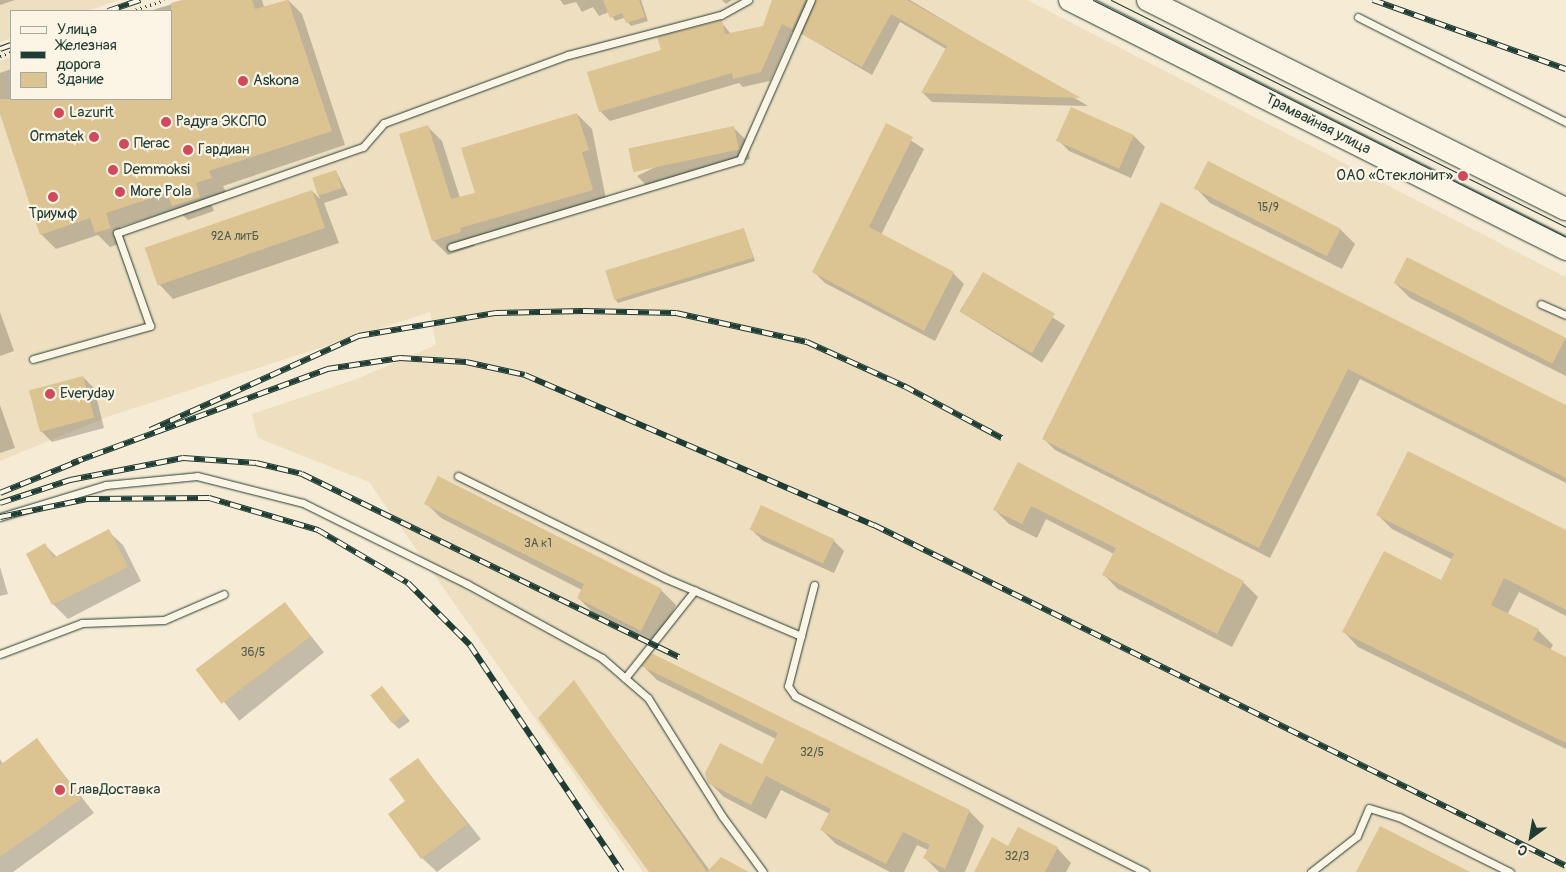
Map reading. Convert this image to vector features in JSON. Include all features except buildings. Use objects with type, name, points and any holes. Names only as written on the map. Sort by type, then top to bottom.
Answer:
[{"type":"main road","name":"Трамвайная улица","points":[[1070,0],[1566,248]]},
{"type":"main road","points":[[1148,0],[1566,209]]},
{"type":"lane","points":[[33,359],[150,326],[117,233],[364,147],[384,123],[568,55],[721,15],[748,0]]},
{"type":"lane","points":[[451,247],[740,160],[811,0]]},
{"type":"lane","points":[[1358,17],[1566,122]]},
{"type":"lane","points":[[1541,304],[1566,316]]},
{"type":"lane","points":[[0,517],[106,485],[197,476],[303,503],[450,576],[602,658],[648,698],[722,816],[763,872]]},
{"type":"lane","points":[[458,476],[695,590],[801,636]]},
{"type":"lane","points":[[814,584],[788,686],[794,696],[1145,872]]},
{"type":"lane","points":[[625,678],[695,590]]},
{"type":"lane","points":[[0,654],[82,623],[164,620],[224,594]]},
{"type":"lane","points":[[1311,872],[1357,836],[1370,808],[1399,817],[1510,872]]},
{"type":"path","points":[[134,10],[164,0]]},
{"type":"shaded area","points":[[0,0],[119,0],[90,10],[10,10],[10,38],[0,42]]},
{"type":"shaded area","points":[[183,0],[1027,0],[1566,277],[1566,872],[643,872],[369,482],[258,438],[252,414],[354,380],[436,345],[430,312],[110,416],[0,461],[0,61],[10,57],[10,100],[172,100],[172,10],[152,10]]},
{"type":"tram line","points":[[1093,0],[1566,237]]},
{"type":"tram line","points":[[1111,0],[1566,227]]},
{"type":"railway","points":[[111,10],[140,0]]},
{"type":"railway","points":[[1373,0],[1566,69]]},
{"type":"railway","points":[[0,49],[10,45]]},
{"type":"railway","points":[[150,430],[358,336],[496,313],[583,311],[676,313],[807,342],[904,386],[1002,438]]},
{"type":"railway","points":[[72,463],[327,369],[400,358],[466,362],[525,375],[874,525],[1566,866]]},
{"type":"railway","points":[[0,503],[70,480],[183,458],[256,463],[302,474],[679,657]]},
{"type":"railway","points":[[0,493],[79,461]]},
{"type":"railway","points":[[0,517],[88,499],[209,498],[318,530],[408,583],[470,645],[622,872]]},
{"type":"place","name":"Askona","points":[[243,81]]},
{"type":"place","name":"Lazurit","points":[[59,113]]},
{"type":"place","name":"Радуга ЭКСПО","points":[[166,122]]},
{"type":"place","name":"Ormatek","points":[[94,137]]},
{"type":"place","name":"Пегас","points":[[124,144]]},
{"type":"place","name":"Гардиан","points":[[188,150]]},
{"type":"place","name":"Demmoksi","points":[[113,170]]},
{"type":"place","name":"ОАО «Стеклонит»","points":[[1463,176]]},
{"type":"place","name":"More Pola","points":[[120,192]]},
{"type":"place","name":"Триумф","points":[[53,197]]},
{"type":"place","name":"Everyday","points":[[50,394]]},
{"type":"place","name":"ГлавДоставка","points":[[60,790]]}]
